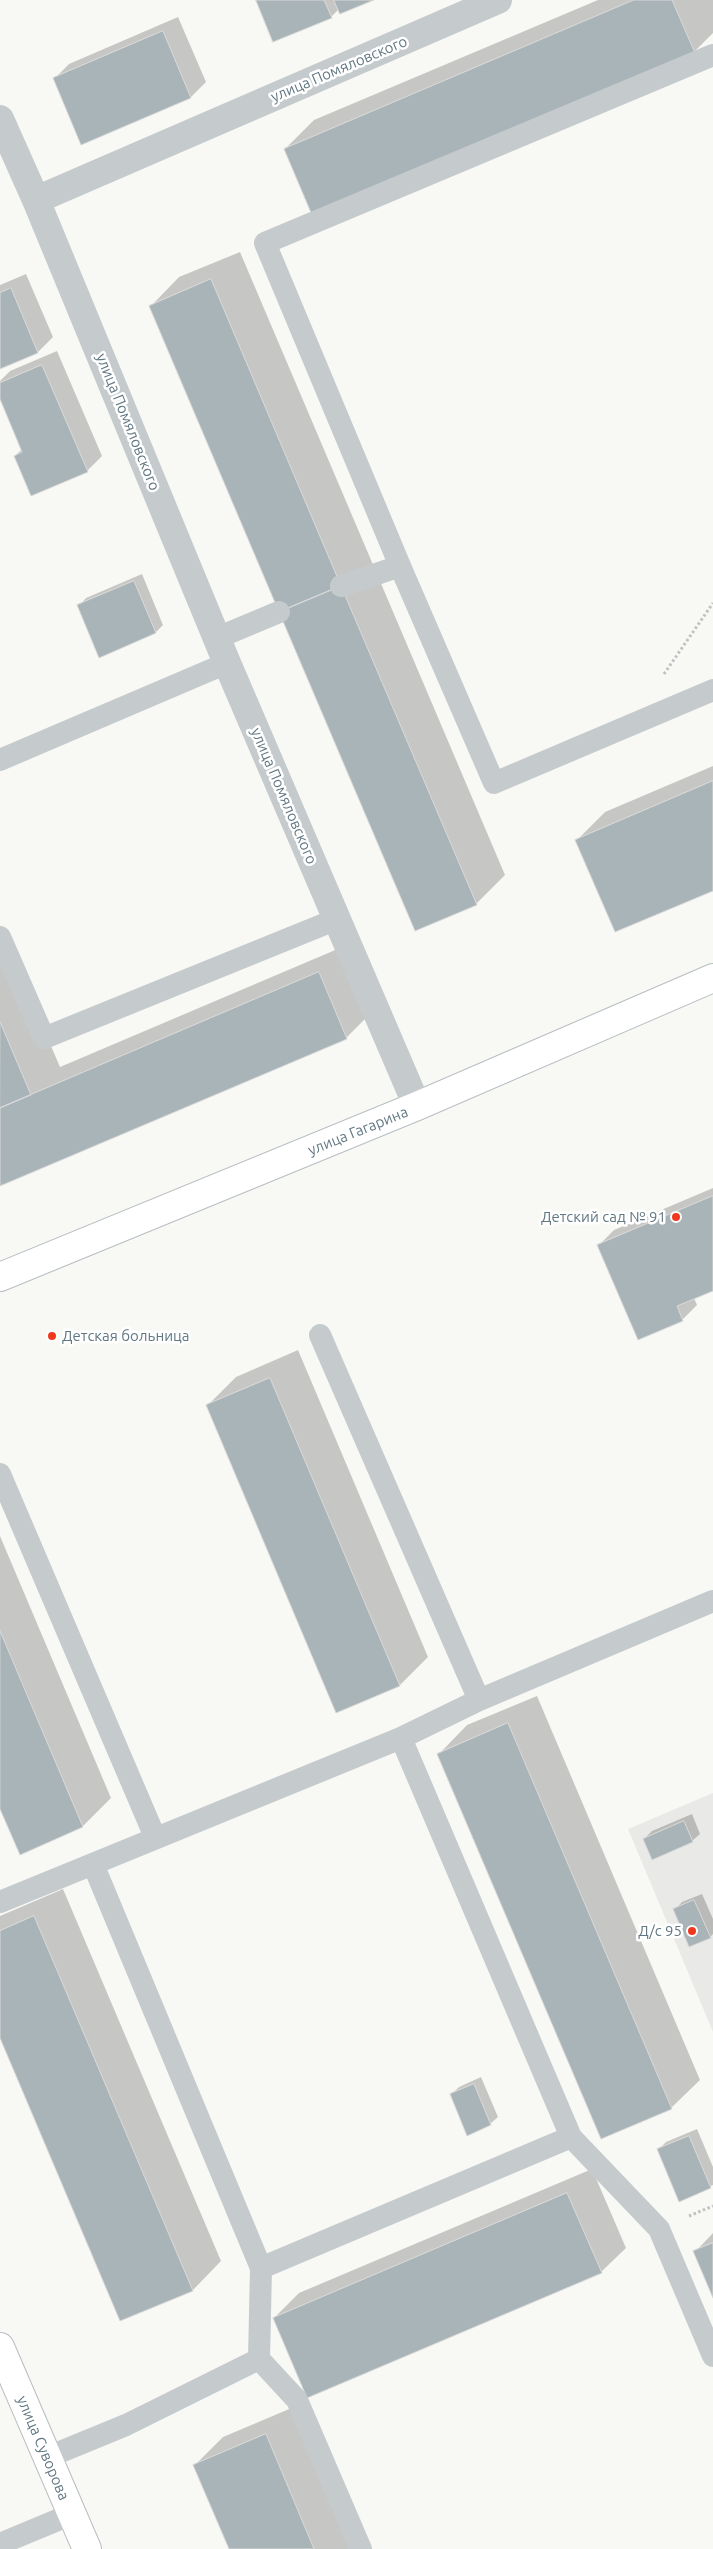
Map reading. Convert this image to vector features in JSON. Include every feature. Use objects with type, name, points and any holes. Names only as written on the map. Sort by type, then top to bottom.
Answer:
[{"type":"main road","name":"улица Гагарина","points":[[0,1277],[418,1106],[713,978]]},
{"type":"main road","points":[[0,1257],[32,1264]]},
{"type":"main road","name":"улица Суворова","points":[[0,2347],[87,2549]]},
{"type":"street","name":"улица Помяловского","points":[[418,1106],[227,663],[36,200],[498,0]]},
{"type":"street","points":[[0,119],[36,200]]},
{"type":"lane","points":[[713,55],[265,243],[400,566],[494,782],[713,690]]},
{"type":"lane","points":[[342,586],[400,566]]},
{"type":"lane","points":[[217,638],[279,612]]},
{"type":"lane","points":[[0,760],[227,663]]},
{"type":"lane","points":[[0,937],[44,1038],[337,919]]},
{"type":"lane","points":[[320,1335],[480,1700]]},
{"type":"lane","points":[[0,1474],[155,1837]]},
{"type":"lane","points":[[0,1902],[401,1738],[480,1700],[713,1601]]},
{"type":"lane","points":[[401,1738],[571,2137],[659,2229],[713,2356]]},
{"type":"lane","points":[[93,1864],[261,2268],[259,2359],[297,2400],[361,2549]]},
{"type":"lane","points":[[261,2268],[571,2137]]},
{"type":"lane","points":[[48,2457],[126,2426],[259,2359]]},
{"type":"lane","points":[[0,2544],[72,2514]]},
{"type":"path","points":[[662,676],[713,603]]},
{"type":"shaded area","name":"Д/с 95","points":[[713,1793],[713,2032],[628,1829]]},
{"type":"building","points":[[256,0],[324,0],[332,18],[273,42]]},
{"type":"building","points":[[334,0],[374,0],[340,14]]},
{"type":"building","points":[[634,0],[672,0],[695,53],[312,215],[284,149]]},
{"type":"building","points":[[163,31],[191,98],[81,145],[53,78]]},
{"type":"building","points":[[211,279],[341,586],[279,612],[149,306]]},
{"type":"building","points":[[11,288],[38,353],[0,369],[0,293]]},
{"type":"building","points":[[42,365],[88,472],[31,496],[14,456],[22,452],[0,399],[0,383]]},
{"type":"building","points":[[134,581],[156,633],[99,658],[77,605]]},
{"type":"building","points":[[341,586],[477,905],[415,931],[279,612]]},
{"type":"building","points":[[713,781],[713,891],[615,932],[575,840]]},
{"type":"building","points":[[319,972],[347,1039],[0,1186],[0,1108]]},
{"type":"building","points":[[0,1022],[31,1095],[0,1108]]},
{"type":"building","points":[[713,1196],[713,1291],[677,1306],[683,1321],[638,1340],[597,1245]]},
{"type":"building","points":[[270,1378],[400,1686],[336,1713],[206,1405]]},
{"type":"building","points":[[0,1631],[83,1827],[20,1855],[0,1809]]},
{"type":"building","points":[[508,1723],[672,2109],[601,2139],[437,1754]]},
{"type":"building","points":[[684,1821],[693,1842],[652,1860],[643,1839]]},
{"type":"building","points":[[694,1900],[711,1938],[689,1947],[673,1909]]},
{"type":"building","points":[[34,1916],[193,2291],[120,2321],[0,2038],[0,1931]]},
{"type":"building","points":[[474,2084],[491,2125],[467,2136],[450,2094]]},
{"type":"building","points":[[689,2136],[711,2188],[679,2202],[657,2149]]},
{"type":"building","points":[[567,2193],[602,2273],[307,2398],[273,2318]]},
{"type":"building","points":[[713,2243],[713,2298],[693,2251]]},
{"type":"building","points":[[266,2434],[314,2549],[229,2549],[193,2465]]},
{"type":"place","name":"Детский сад № 91","points":[[676,1217]]},
{"type":"place","name":"Детская больница","points":[[52,1336]]},
{"type":"place","name":"Д/с 95","points":[[692,1931]]}]
